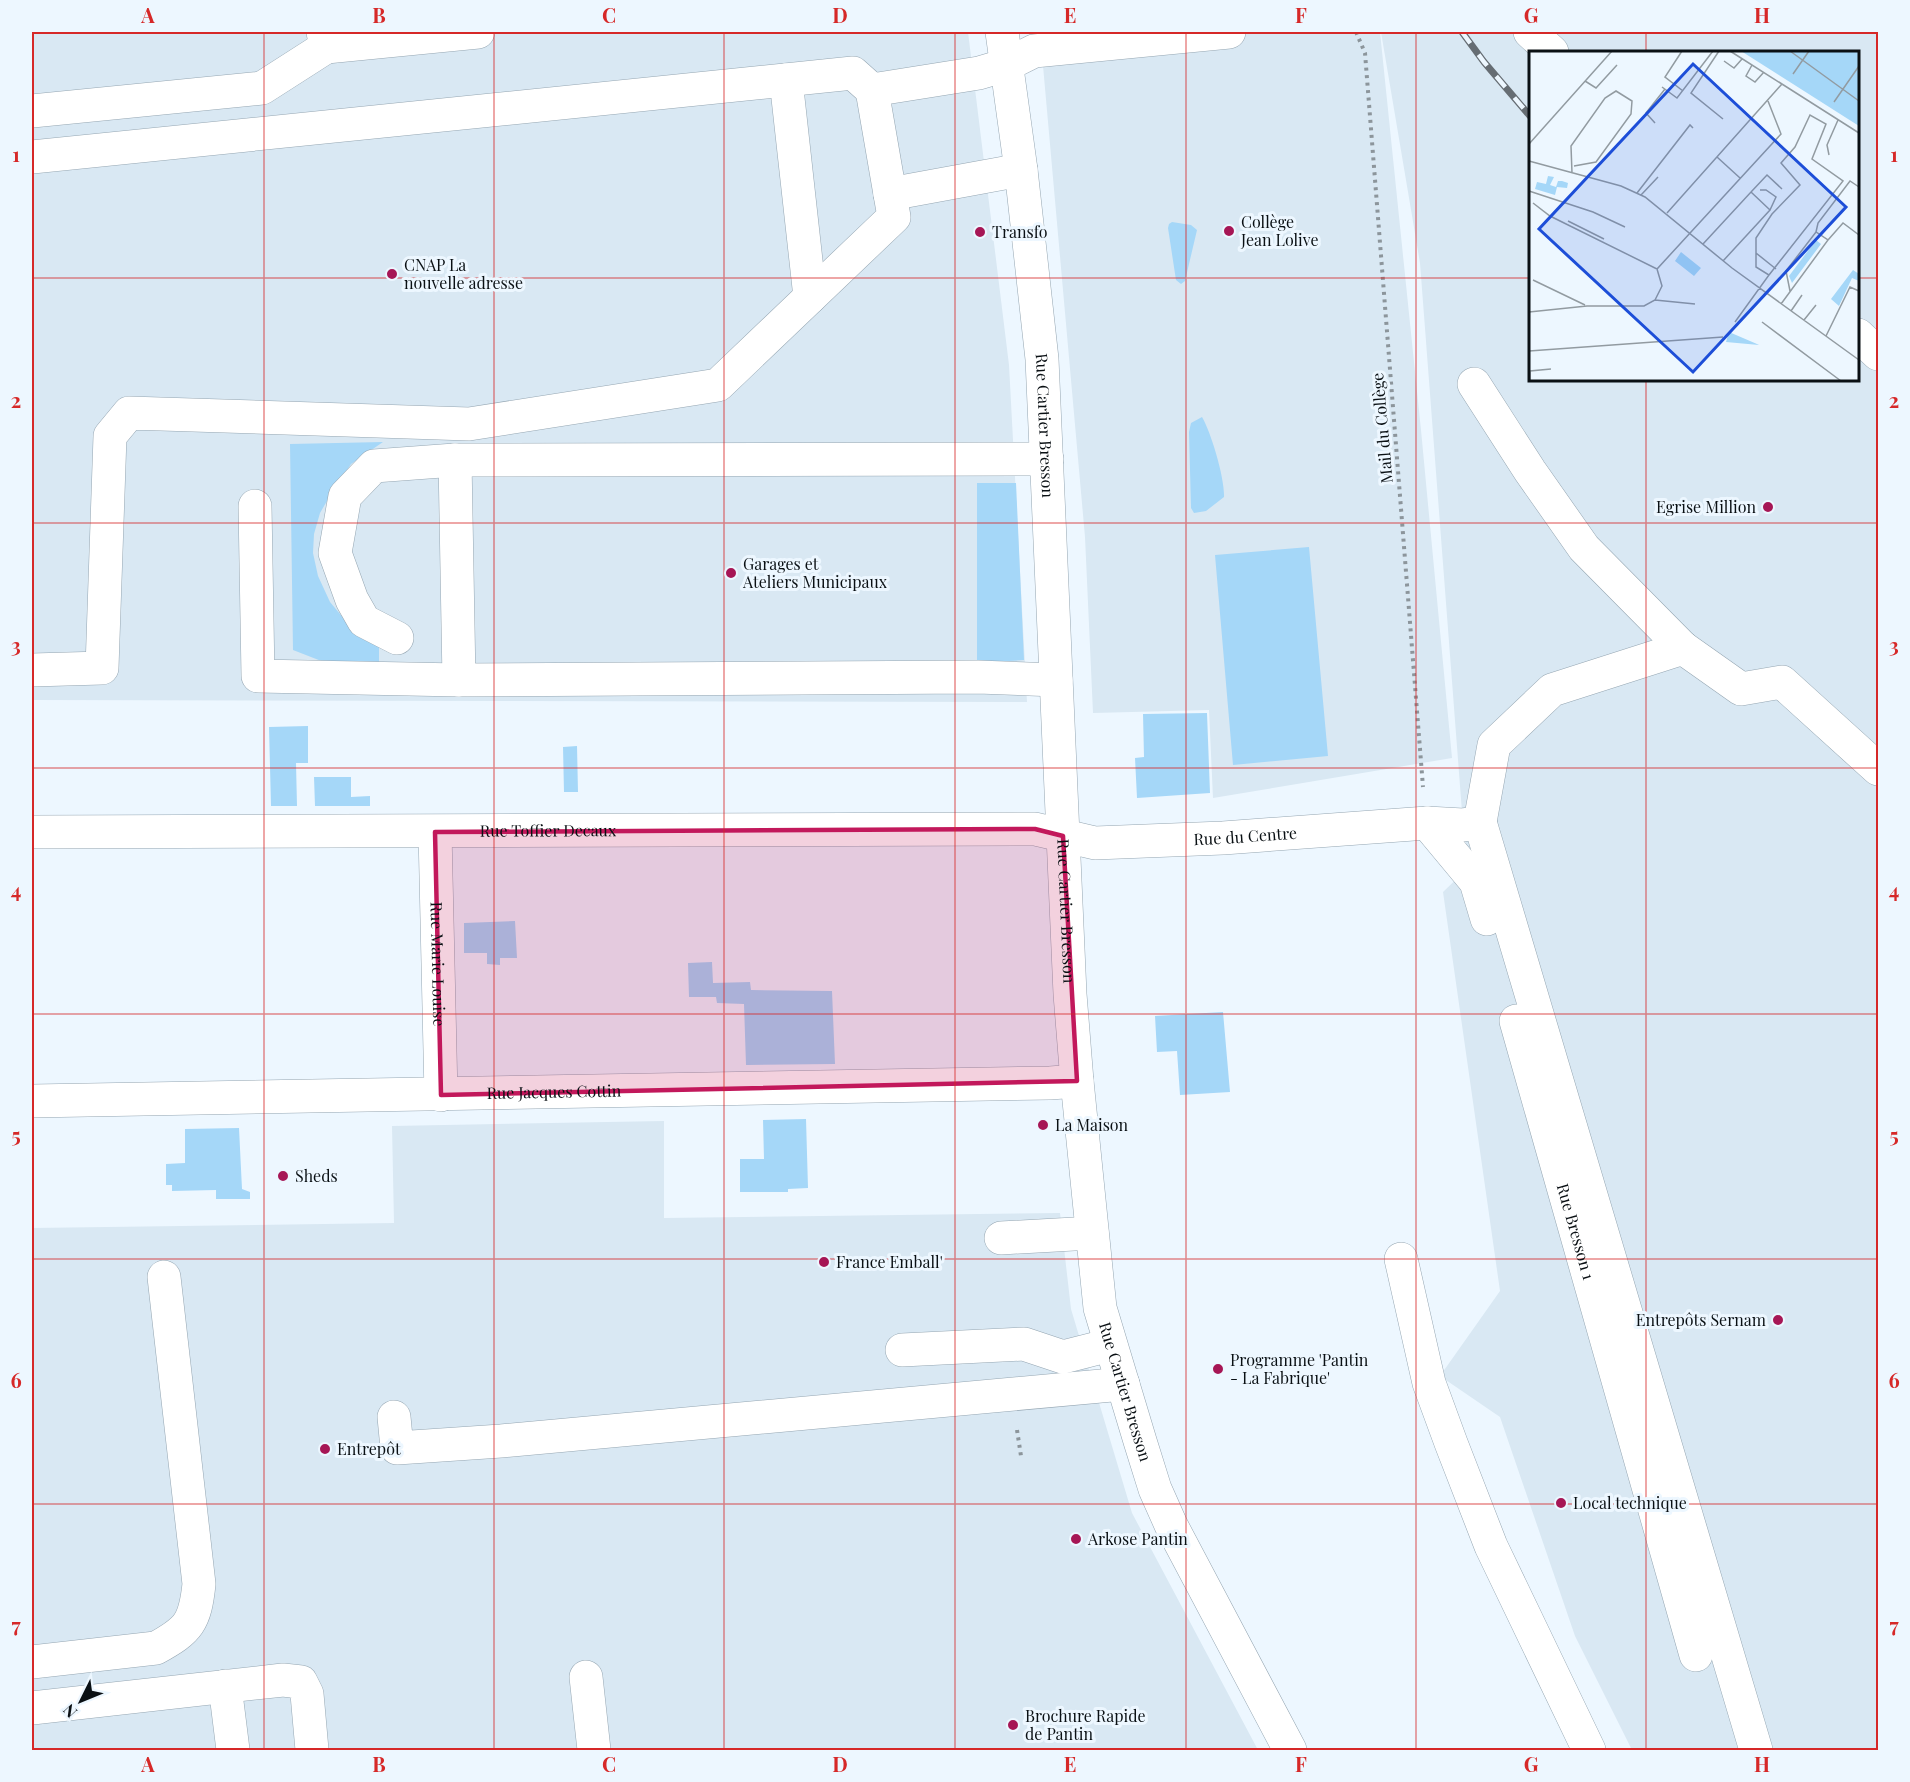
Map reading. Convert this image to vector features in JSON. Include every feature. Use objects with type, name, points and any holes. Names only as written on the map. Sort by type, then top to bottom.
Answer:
[{"type":"street","points":[[32,111],[262,88],[324,39],[478,32]]},
{"type":"street","name":"Rue Cartier Bresson","points":[[1002,32],[1021,170],[1042,359],[1061,767],[1062,836],[1077,1081],[1100,1308],[1155,1489],[1171,1526],[1290,1750]]},
{"type":"street","points":[[872,90],[979,73],[1006,65],[1034,51],[1229,32]]},
{"type":"street","points":[[1530,32],[1551,51]]},
{"type":"street","points":[[32,157],[853,73],[872,90],[894,217],[718,385],[459,425],[129,413],[110,436],[102,668],[32,670]]},
{"type":"street","points":[[786,80],[810,297]]},
{"type":"street","points":[[890,194],[1021,170]]},
{"type":"street","points":[[1859,337],[1878,354]]},
{"type":"street","points":[[1474,384],[1530,471],[1584,548],[1683,648],[1742,689],[1782,682],[1878,770]]},
{"type":"street","points":[[397,638],[364,621],[352,600],[336,553],[345,496],[374,466],[455,460],[1047,459]]},
{"type":"street","points":[[455,460],[459,680]]},
{"type":"street","points":[[255,506],[258,676],[459,680],[978,677],[1056,680]]},
{"type":"street","points":[[1683,648],[1552,690],[1494,746],[1480,822],[1756,1750]]},
{"type":"street","name":"Rue du Centre","points":[[1062,836],[1095,843],[1108,843],[1223,838],[1427,823],[1463,825],[1480,822]]},
{"type":"street","name":"Rue Bresson 1","points":[[1427,823],[1476,882],[1696,1655]]},
{"type":"street","name":"Rue Toffier Decaux","points":[[32,832],[1035,829],[1062,836]]},
{"type":"street","name":"Rue Marie Louise","points":[[435,832],[441,1095]]},
{"type":"street","name":"Rue Jacques Cottin","points":[[32,1101],[441,1095],[1077,1081]]},
{"type":"street","points":[[1000,1238],[1092,1233]]},
{"type":"street","points":[[1401,1259],[1429,1383],[1451,1443],[1491,1546],[1589,1750]]},
{"type":"street","points":[[32,1662],[156,1648],[172,1639],[187,1626],[196,1610],[200,1584],[164,1277]]},
{"type":"street","points":[[902,1350],[1024,1344],[1063,1357],[1110,1346]]},
{"type":"street","points":[[394,1417],[397,1448],[501,1441],[1123,1384]]},
{"type":"street","points":[[586,1677],[594,1750]]},
{"type":"street","points":[[32,1708],[283,1680],[301,1682],[307,1694],[312,1750]]},
{"type":"street","points":[[225,1686],[233,1750]]},
{"type":"path","name":"Mail du Collège","points":[[1356,32],[1365,53],[1427,823]]},
{"type":"highlighted area","points":[[1035,829],[1063,836],[1077,1081],[441,1095],[435,832]]},
{"type":"shaded area","points":[[32,32],[968,32],[1009,365],[1027,702],[32,700]]},
{"type":"shaded area","name":"Collège Jean Lolive","points":[[1040,32],[1380,32],[1452,758],[1213,798],[1209,710],[1093,713],[1085,537]]},
{"type":"shaded area","points":[[1381,32],[1878,32],[1878,1750],[1632,1750],[1575,1636],[1500,1417],[1440,1376],[1500,1291],[1443,892],[1470,866],[1463,825],[1420,263]]},
{"type":"shaded area","points":[[1172,222],[1191,225],[1197,230],[1185,281],[1181,284],[1176,280],[1168,228]]},
{"type":"shaded area","points":[[1202,417],[1217,456],[1224,497],[1206,511],[1194,513],[1191,508],[1189,432],[1191,423]]},
{"type":"shaded area","points":[[383,442],[351,464],[331,494],[320,513],[314,534],[313,553],[318,576],[330,602],[355,632],[379,644],[379,667],[329,664],[293,650],[290,444]]},
{"type":"shaded area","points":[[977,483],[1016,483],[1024,660],[977,663]]},
{"type":"shaded area","points":[[1309,547],[1328,756],[1233,765],[1215,555]]},
{"type":"shaded area","points":[[1207,713],[1210,793],[1137,798],[1135,758],[1144,757],[1143,714]]},
{"type":"shaded area","points":[[308,726],[308,763],[296,763],[297,806],[271,806],[269,727]]},
{"type":"shaded area","points":[[577,746],[578,792],[564,792],[563,747]]},
{"type":"shaded area","points":[[314,777],[351,777],[351,797],[370,796],[370,806],[315,806]]},
{"type":"shaded area","points":[[515,921],[517,958],[500,958],[500,965],[487,964],[487,953],[464,953],[464,923]]},
{"type":"shaded area","points":[[712,962],[713,983],[750,982],[751,990],[832,991],[835,1064],[746,1065],[744,1004],[717,1003],[716,997],[689,997],[688,963]]},
{"type":"shaded area","points":[[1223,1012],[1230,1092],[1180,1095],[1177,1051],[1157,1052],[1155,1016]]},
{"type":"shaded area","points":[[806,1119],[808,1188],[788,1189],[788,1192],[740,1192],[740,1159],[764,1159],[763,1120]]},
{"type":"shaded area","points":[[664,1121],[664,1218],[1060,1213],[1071,1309],[1132,1513],[1258,1750],[32,1750],[32,1228],[394,1223],[392,1126]]},
{"type":"shaded area","points":[[239,1128],[242,1189],[250,1192],[250,1199],[216,1199],[216,1190],[172,1191],[172,1185],[166,1185],[166,1164],[185,1163],[185,1129]]},
{"type":"railway","points":[[1462,32],[1529,115]]},
{"type":"place","name":"Collège Jean Lolive","points":[[1229,231]]},
{"type":"place","name":"Transfo","points":[[980,232]]},
{"type":"place","name":"CNAP La nouvelle adresse","points":[[392,274]]},
{"type":"place","name":"Egrise Million","points":[[1768,507]]},
{"type":"place","name":"Garages et Ateliers Municipaux","points":[[731,573]]},
{"type":"place","name":"La Maison","points":[[1043,1125]]},
{"type":"place","name":"Sheds","points":[[283,1176]]},
{"type":"place","name":"France Emball'","points":[[824,1262]]},
{"type":"place","name":"Entrepôts Sernam","points":[[1778,1320]]},
{"type":"place","name":"Programme 'Pantin - La Fabrique'","points":[[1218,1369]]},
{"type":"place","name":"Entrepôt","points":[[325,1449]]},
{"type":"place","name":"Local technique","points":[[1561,1503]]},
{"type":"place","name":"Arkose Pantin","points":[[1076,1539]]},
{"type":"place","name":"Brochure Rapide de Pantin","points":[[1013,1725]]}]
